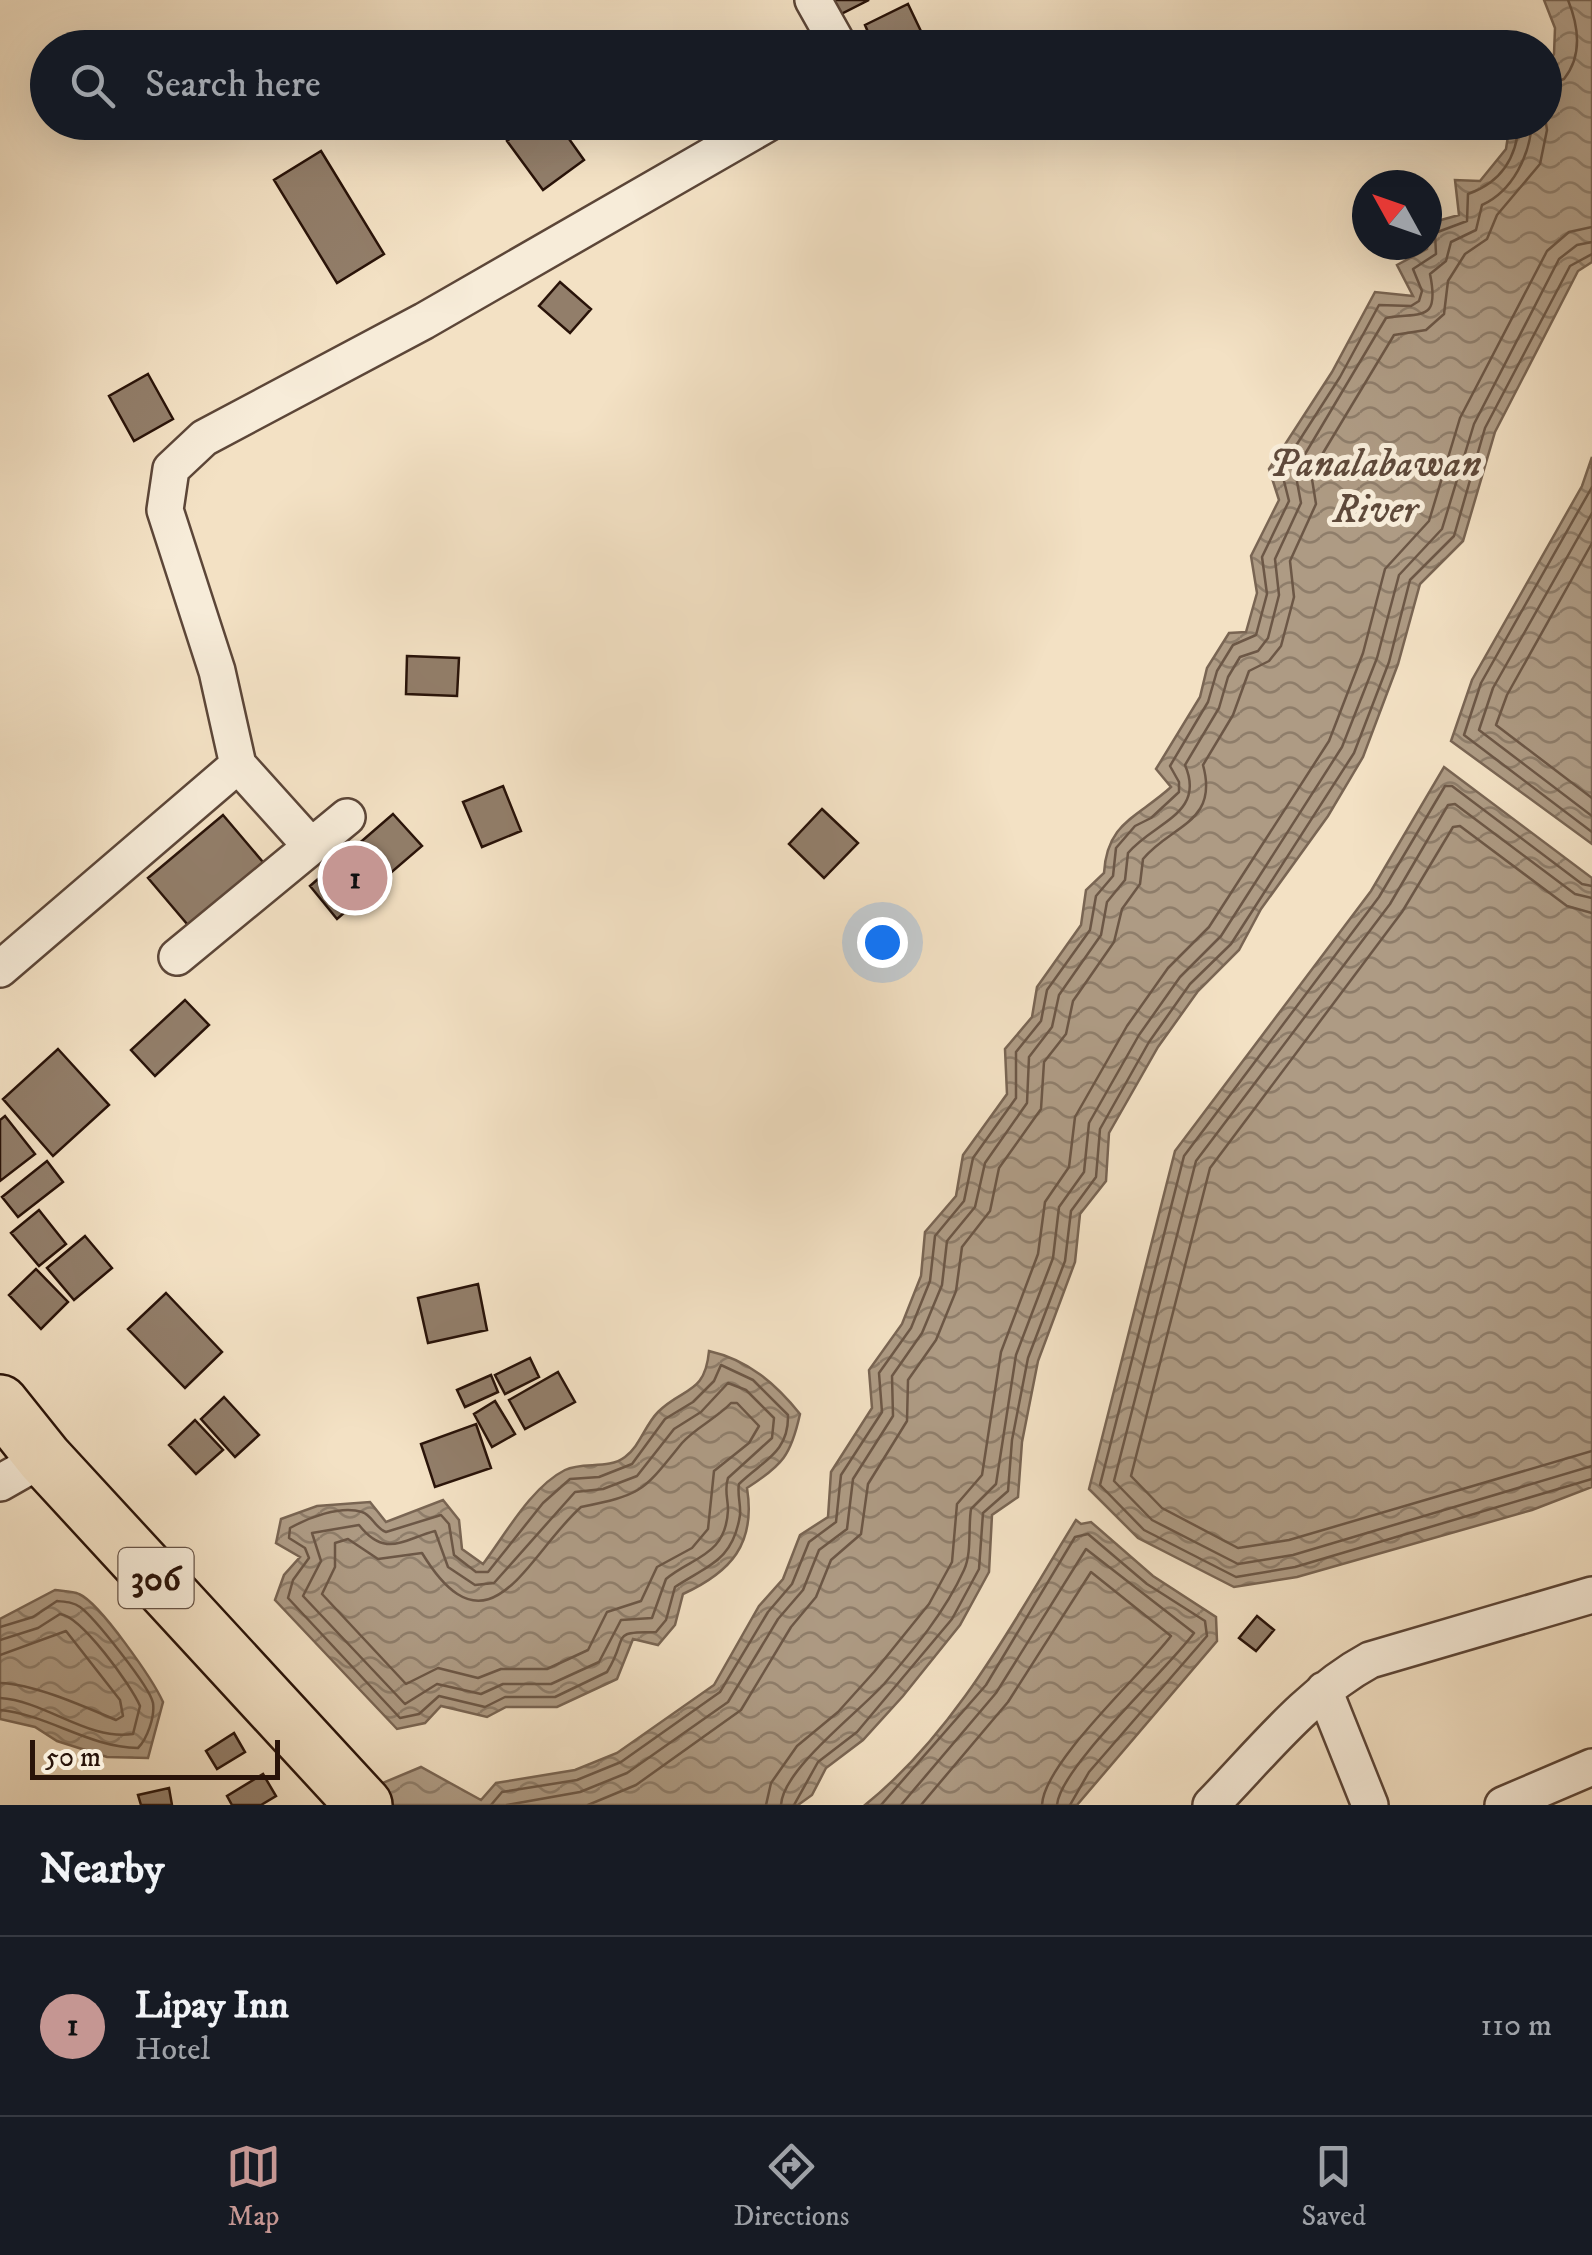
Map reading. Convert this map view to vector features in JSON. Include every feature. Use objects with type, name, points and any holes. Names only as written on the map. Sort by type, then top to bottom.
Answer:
[{"type":"main road","name":"306","points":[[0,1403],[22,1470],[316,1750],[364,1805]]},
{"type":"street","points":[[812,0],[830,30]]},
{"type":"street","points":[[310,845],[238,765],[217,671],[165,510],[166,480],[181,456],[204,438],[424,321],[739,140]]},
{"type":"street","points":[[0,969],[238,765]]},
{"type":"street","points":[[177,957],[347,818]]},
{"type":"street","points":[[1211,1805],[1324,1690],[1370,1660],[1592,1594]]},
{"type":"street","points":[[1324,1690],[1370,1805]]},
{"type":"street","points":[[1502,1805],[1592,1767]]},
{"type":"water","name":"Panalabawan River","points":[[1544,0],[1592,0],[1592,262],[1578,271],[1495,432],[1463,541],[1420,584],[1398,664],[1363,757],[1328,816],[1261,909],[1239,950],[1198,991],[1158,1047],[1109,1133],[1106,1181],[1080,1214],[1075,1262],[1038,1361],[1022,1442],[1018,1497],[992,1515],[989,1572],[960,1625],[903,1696],[863,1740],[826,1768],[812,1795],[798,1805],[330,1805],[421,1767],[481,1800],[496,1783],[575,1770],[617,1753],[714,1685],[759,1606],[783,1579],[800,1535],[828,1517],[831,1472],[872,1408],[869,1370],[902,1324],[921,1276],[925,1232],[956,1196],[963,1155],[1007,1094],[1005,1049],[1032,1017],[1037,987],[1081,925],[1086,890],[1104,873],[1111,842],[1126,822],[1171,787],[1156,769],[1200,697],[1207,668],[1229,633],[1246,632],[1257,593],[1251,556],[1279,500],[1269,469],[1332,372],[1375,292],[1413,296],[1397,265],[1406,260],[1442,260],[1442,220],[1459,215],[1455,180],[1480,181],[1506,149],[1507,140],[1562,140],[1562,30],[1555,30]]},
{"type":"water","points":[[1592,457],[1592,844],[1451,741],[1472,680],[1582,486]]},
{"type":"water","points":[[1444,767],[1592,878],[1592,1487],[1532,1510],[1297,1577],[1234,1587],[1138,1538],[1089,1489],[1175,1151],[1371,891]]},
{"type":"water","points":[[709,1351],[736,1360],[771,1383],[800,1414],[797,1428],[784,1458],[747,1488],[748,1525],[736,1554],[715,1576],[683,1594],[675,1625],[658,1645],[633,1639],[617,1679],[557,1707],[506,1707],[487,1717],[441,1706],[425,1723],[397,1729],[275,1600],[284,1575],[300,1557],[276,1543],[281,1519],[317,1506],[370,1502],[386,1522],[443,1500],[459,1520],[462,1549],[483,1564],[530,1500],[553,1478],[572,1467],[618,1461],[630,1452],[658,1412],[698,1383]]},
{"type":"water","points":[[1076,1520],[1081,1524],[1091,1522],[1153,1576],[1216,1617],[1217,1641],[1077,1805],[865,1805],[898,1775],[956,1708]]},
{"type":"water","points":[[55,1590],[77,1593],[88,1600],[125,1643],[157,1691],[163,1702],[148,1758],[107,1757],[57,1741],[35,1727],[0,1719],[0,1619]]},
{"type":"building","points":[[834,0],[869,0],[841,14]]},
{"type":"building","points":[[908,4],[920,30],[867,30],[865,25]]},
{"type":"building","points":[[570,140],[584,160],[543,190],[507,141]]},
{"type":"building","points":[[321,151],[384,254],[337,283],[274,180]]},
{"type":"building","points":[[560,282],[591,309],[570,333],[539,306]]},
{"type":"building","points":[[148,374],[173,419],[134,441],[109,396]]},
{"type":"building","points":[[407,656],[459,658],[457,696],[406,694]]},
{"type":"building","points":[[503,786],[521,831],[482,847],[463,802]]},
{"type":"building","points":[[822,809],[858,843],[824,878],[789,844]]},
{"type":"building","points":[[393,814],[422,846],[337,919],[310,886]]},
{"type":"building","points":[[223,815],[268,868],[193,931],[148,878]]},
{"type":"building","points":[[185,1000],[209,1025],[155,1076],[131,1050]]},
{"type":"building","points":[[58,1049],[109,1105],[53,1156],[3,1099]]},
{"type":"building","points":[[5,1116],[35,1154],[0,1181],[0,1120]]},
{"type":"building","points":[[47,1161],[63,1182],[18,1217],[2,1197]]},
{"type":"building","points":[[39,1210],[66,1244],[39,1266],[11,1233]]},
{"type":"building","points":[[85,1236],[112,1268],[74,1300],[47,1268]]},
{"type":"building","points":[[36,1269],[68,1302],[41,1329],[9,1295]]},
{"type":"building","points":[[478,1284],[487,1330],[428,1343],[418,1298]]},
{"type":"building","points":[[166,1293],[222,1352],[185,1388],[128,1329]]},
{"type":"building","points":[[530,1358],[539,1377],[505,1394],[495,1375]]},
{"type":"building","points":[[558,1372],[575,1402],[525,1429],[509,1400]]},
{"type":"building","points":[[491,1375],[498,1392],[465,1407],[457,1390]]},
{"type":"building","points":[[224,1397],[259,1435],[235,1457],[201,1419]]},
{"type":"building","points":[[495,1401],[515,1434],[492,1447],[474,1414]]},
{"type":"building","points":[[195,1420],[223,1450],[196,1474],[169,1445]]},
{"type":"building","points":[[476,1424],[491,1468],[435,1487],[421,1444]]},
{"type":"building","points":[[1257,1616],[1274,1630],[1256,1651],[1239,1638]]},
{"type":"building","points":[[234,1733],[245,1752],[217,1769],[206,1751]]},
{"type":"building","points":[[263,1774],[276,1796],[261,1805],[232,1805],[227,1796]]},
{"type":"building","points":[[169,1788],[172,1805],[141,1805],[138,1795]]},
{"type":"place","name":"Lipay Inn","points":[[355,878]]}]
